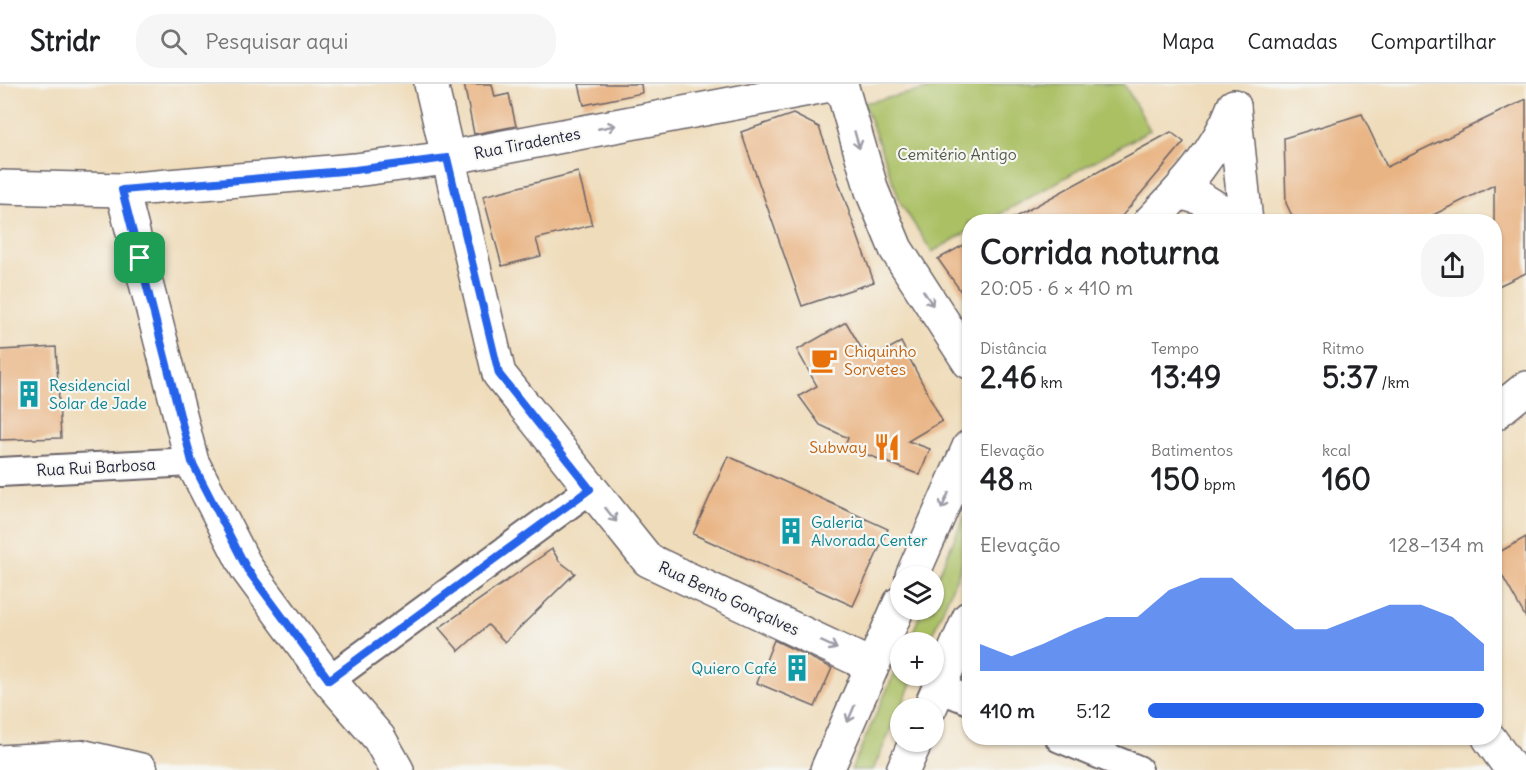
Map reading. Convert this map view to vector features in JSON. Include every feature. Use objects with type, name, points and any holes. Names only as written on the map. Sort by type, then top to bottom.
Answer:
[{"type":"main road","name":"Rua Bento Gonçalves","points":[[431,84],[499,374],[648,561],[872,666]]},
{"type":"main road","name":"Rua Tiradentes","points":[[0,187],[122,190],[355,170],[447,158],[835,84]]},
{"type":"main road","points":[[842,84],[872,190],[896,249],[962,351]]},
{"type":"main road","points":[[1162,214],[1189,196],[1234,107]]},
{"type":"main road","points":[[1234,107],[1245,214]]},
{"type":"main road","points":[[122,190],[192,462],[247,569],[329,680],[379,738],[397,770]]},
{"type":"main road","points":[[1189,196],[1224,214]]},
{"type":"main road","points":[[1502,408],[1526,388]]},
{"type":"main road","points":[[916,566],[962,463]]},
{"type":"main road","points":[[827,770],[892,620]]},
{"type":"main road","points":[[934,698],[962,634]]},
{"type":"main road","points":[[1494,745],[1512,770]]},
{"type":"main road","points":[[903,770],[910,752]]},
{"type":"main road","points":[[0,762],[85,758],[141,770]]},
{"type":"street","name":"Rua Rui Barbosa","points":[[0,472],[192,462]]},
{"type":"street","points":[[329,680],[590,489]]},
{"type":"street","points":[[944,699],[962,700]]},
{"type":"street","points":[[1077,745],[1138,770]]},
{"type":"green space","name":"Cemitério Antigo","points":[[952,84],[1124,84],[1150,130],[1000,214],[962,214],[962,235],[932,252],[901,204],[864,103]]},
{"type":"green space","points":[[962,522],[962,564],[944,607],[942,566]]},
{"type":"green space","points":[[918,620],[938,620],[933,632],[913,632]]},
{"type":"green space","points":[[890,683],[890,686],[910,686],[905,698],[890,698],[890,732],[873,770],[851,770]]},
{"type":"building","points":[[464,84],[492,84],[495,97],[509,94],[516,126],[474,134]]},
{"type":"building","points":[[579,84],[641,84],[642,93],[584,105]]},
{"type":"building","points":[[1526,99],[1526,273],[1502,284],[1502,214],[1494,214],[1494,185],[1435,214],[1291,214],[1286,203],[1284,138],[1362,114],[1387,167]]},
{"type":"building","points":[[793,114],[819,127],[874,282],[802,306],[741,132]]},
{"type":"building","points":[[1171,132],[1184,142],[1124,214],[1021,214]]},
{"type":"building","points":[[578,172],[592,225],[536,239],[541,256],[502,266],[483,196]]},
{"type":"building","points":[[962,246],[962,293],[938,259]]},
{"type":"building","points":[[846,322],[868,360],[901,342],[942,421],[908,441],[930,449],[920,475],[845,446],[848,438],[820,425],[799,396],[817,386],[797,350]]},
{"type":"building","name":"Residencial Solar de Jade","points":[[56,347],[61,438],[0,440],[0,350]]},
{"type":"building","name":"Galeria Alvorada Center","points":[[728,456],[888,529],[853,606],[693,534]]},
{"type":"building","points":[[1526,537],[1526,618],[1502,575],[1502,550]]},
{"type":"building","points":[[552,549],[559,561],[575,573],[505,642],[488,625],[459,651],[439,628]]},
{"type":"building","name":"Quiero Café","points":[[774,640],[832,668],[815,707],[757,683]]},
{"type":"place","name":"Chiquinho Sorvetes","points":[[824,360]]},
{"type":"place","name":"Residencial Solar de Jade","points":[[29,394]]},
{"type":"place","name":"Subway","points":[[887,447]]},
{"type":"place","name":"Galeria Alvorada Center","points":[[791,531]]},
{"type":"place","name":"Quiero Café","points":[[797,668]]},
{"type":"route","points":[[447,158],[499,374],[590,489],[329,680],[247,569],[192,462],[140,258],[122,190],[355,170],[447,158]]}]
